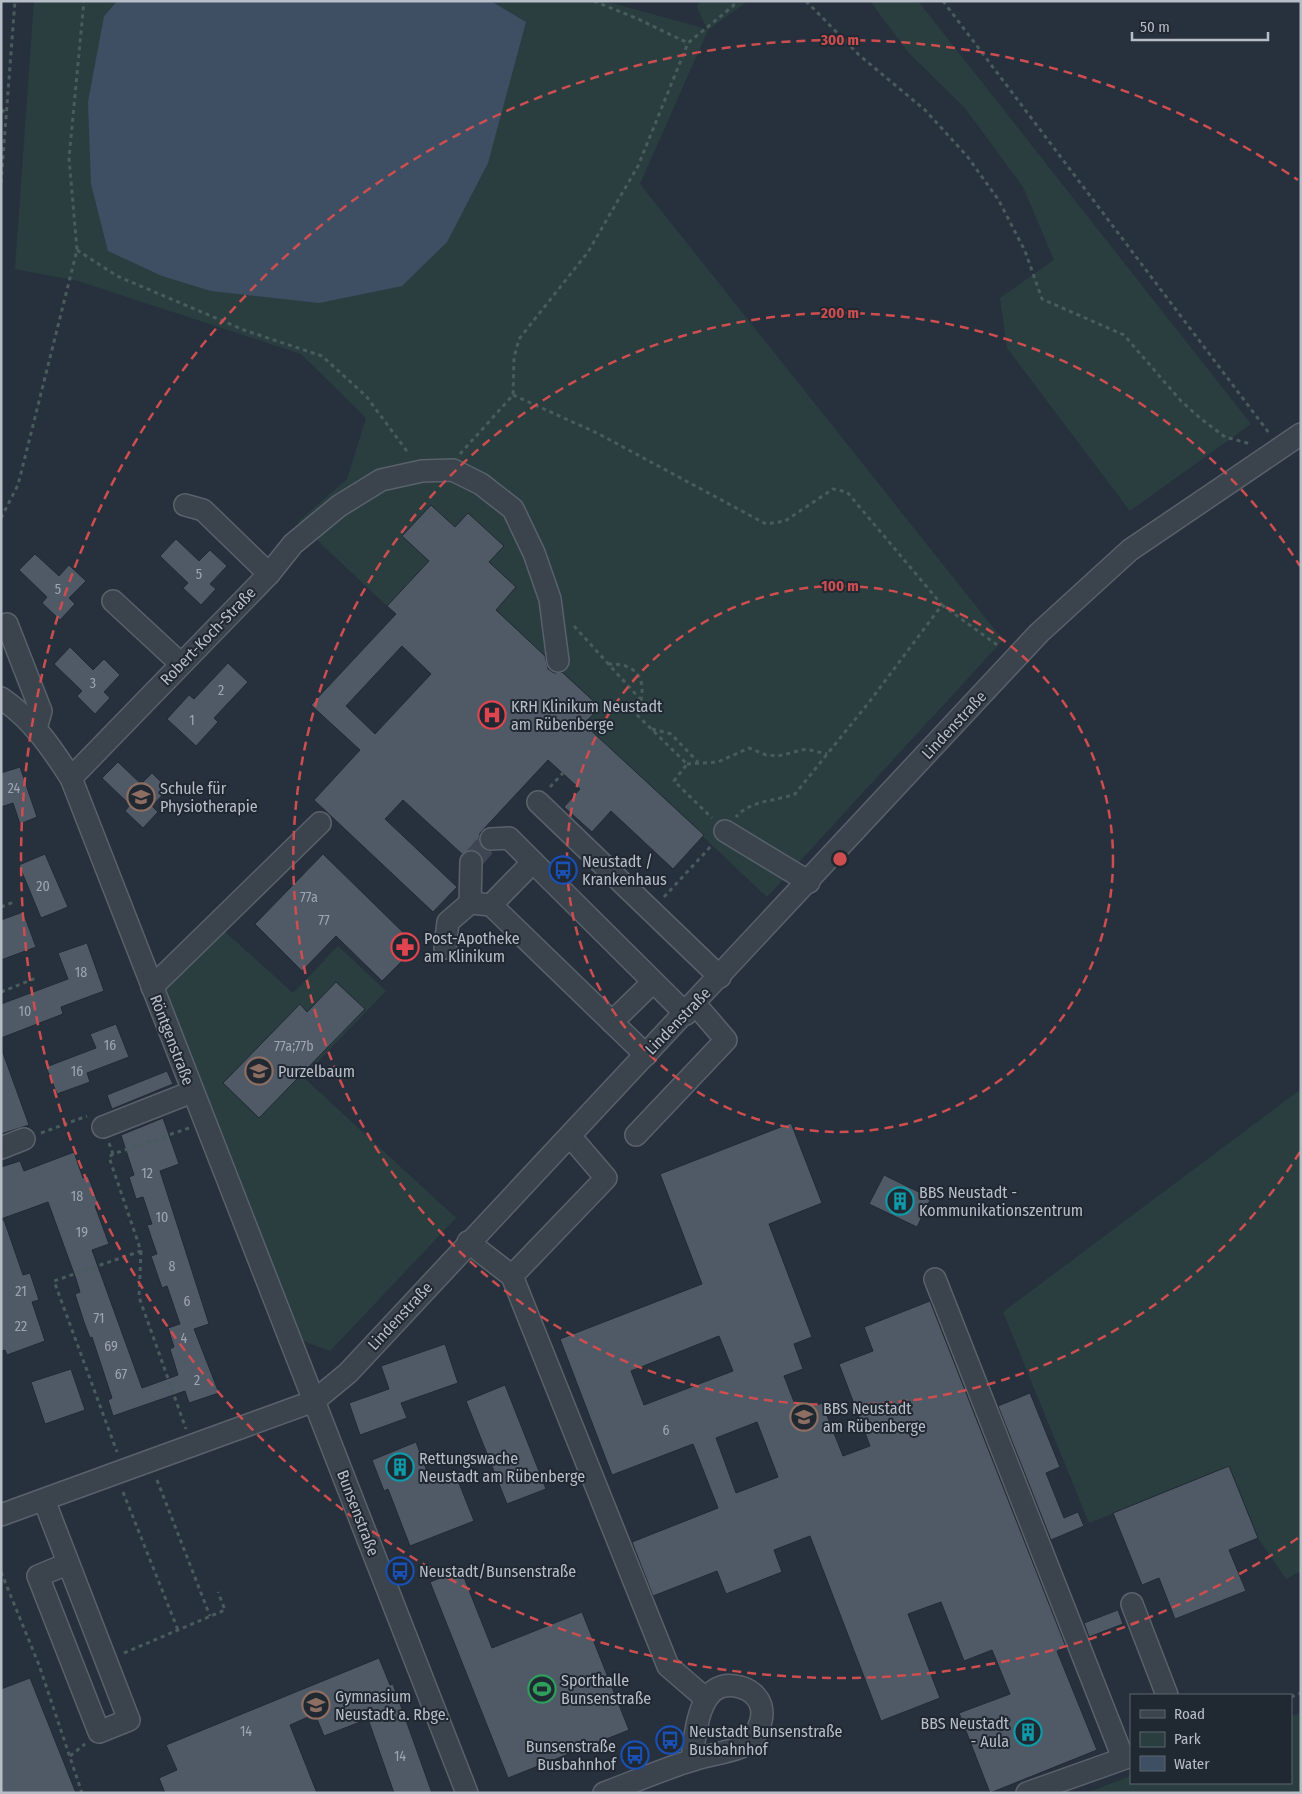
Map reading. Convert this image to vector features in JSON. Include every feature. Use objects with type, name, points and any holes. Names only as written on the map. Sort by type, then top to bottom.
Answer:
[{"type":"street","name":"Lindenstraße","points":[[1,1515],[44,1500],[128,1480],[192,1446],[314,1401],[348,1373],[468,1242],[690,1009],[1040,633],[1130,550],[1301,434]]},
{"type":"street","points":[[269,574],[293,544],[339,506],[381,480],[422,471],[453,470],[481,484],[513,508],[534,553],[550,599],[558,661]]},
{"type":"street","name":"Robert-Koch-Straße","points":[[71,778],[269,574],[204,510],[185,505]]},
{"type":"street","points":[[113,601],[181,664]]},
{"type":"street","points":[[7,624],[41,711],[36,728]]},
{"type":"street","name":"Röntgenstraße","points":[[1,698],[21,711],[36,728],[49,743],[71,778],[314,1401]]},
{"type":"street","points":[[538,802],[720,977]]},
{"type":"street","points":[[152,987],[320,823]]},
{"type":"street","points":[[725,831],[809,882]]},
{"type":"street","points":[[491,839],[509,838],[653,982],[690,1009],[726,1040],[636,1135]]},
{"type":"street","points":[[470,862],[480,904],[612,1022],[646,1055]]},
{"type":"street","points":[[445,948],[448,922],[480,904],[532,862]]},
{"type":"street","points":[[612,1022],[653,982]]},
{"type":"street","points":[[103,1128],[192,1092]]},
{"type":"street","points":[[512,1276],[606,1178],[570,1136]]},
{"type":"street","points":[[1,1148],[24,1139]]},
{"type":"street","points":[[468,1242],[512,1276],[668,1666],[706,1698]]},
{"type":"street","points":[[935,1279],[1127,1757],[1027,1793]]},
{"type":"street","name":"Bunsenstraße","points":[[314,1401],[467,1793]]},
{"type":"street","points":[[44,1500],[67,1564],[129,1720],[99,1732],[38,1576],[67,1564]]},
{"type":"street","points":[[1132,1604],[1167,1694]]},
{"type":"street","points":[[604,1793],[692,1760],[742,1746],[761,1727],[762,1711],[759,1700],[747,1689],[735,1685],[718,1688],[706,1698],[699,1716],[692,1760]]},
{"type":"path","points":[[1,182],[15,1]]},
{"type":"path","points":[[1,518],[18,485],[77,250],[69,158],[84,1]]},
{"type":"path","points":[[594,1],[638,19],[688,44]]},
{"type":"path","points":[[453,470],[458,455],[513,395],[514,358],[519,339],[588,252],[638,166],[688,44],[734,6],[736,1]]},
{"type":"path","points":[[806,1],[860,56],[925,110],[967,156],[998,199],[1025,251],[1042,299],[1124,335],[1181,401],[1225,436],[1276,450]]},
{"type":"path","points":[[943,1],[1276,450]]},
{"type":"path","points":[[1,110],[6,112]]},
{"type":"path","points":[[77,250],[117,276],[244,330],[322,356],[366,396],[422,471]]},
{"type":"path","points":[[513,395],[597,433],[766,524],[785,521],[833,489],[847,492],[942,605],[1015,659]]},
{"type":"path","points":[[550,599],[641,700]]},
{"type":"path","points":[[651,912],[739,814],[750,807],[795,794],[942,605]]},
{"type":"path","points":[[607,664],[619,664],[630,667],[640,678],[644,686],[641,700],[632,710],[688,764]]},
{"type":"path","points":[[651,729],[671,734],[698,762]]},
{"type":"path","points":[[725,831],[674,780],[688,764],[718,762],[729,759],[749,748],[766,755],[778,756],[806,749],[827,754]]},
{"type":"path","points":[[1,906],[16,901]]},
{"type":"path","points":[[1,992],[36,978]]},
{"type":"path","points":[[113,1154],[109,1156],[141,1251],[139,1297],[192,1446]]},
{"type":"path","points":[[141,1251],[54,1281],[128,1480],[122,1492],[178,1630]]},
{"type":"path","points":[[148,1483],[166,1476]]},
{"type":"path","points":[[157,1480],[210,1616]]},
{"type":"path","points":[[1,1572],[39,1664],[82,1793]]},
{"type":"path","points":[[105,1661],[226,1610],[218,1592]]},
{"type":"green space","points":[[34,1],[117,1],[104,16],[525,22],[491,1],[604,1],[707,29],[697,7],[700,1],[748,1],[708,30],[640,184],[1003,640],[767,897],[584,724],[600,707],[496,610],[516,587],[489,562],[503,546],[468,513],[455,527],[431,505],[402,536],[429,561],[387,606],[298,522],[347,479],[366,418],[301,354],[78,281],[15,269]]},
{"type":"green space","points":[[870,1],[918,1],[1251,424],[1130,511],[1007,348],[1000,298],[1054,260],[1023,187],[965,108],[908,52]]},
{"type":"green space","points":[[224,931],[293,993],[338,946],[386,991],[303,1077],[456,1218],[330,1351],[298,1339],[163,988]]},
{"type":"green space","points":[[1301,1089],[1301,1571],[1286,1579],[1258,1538],[1229,1466],[1089,1523],[1003,1312]]},
{"type":"green space","points":[[1301,1713],[1301,1793],[1086,1793],[1130,1776],[1130,1784],[1292,1784],[1292,1716]]},
{"type":"water","points":[[117,1],[491,1],[526,22],[488,163],[447,242],[402,286],[319,303],[211,291],[162,276],[108,251],[91,184],[88,102],[104,16]]},
{"type":"building","name":"KRH Klinikum Neustadt am Rübenberge","points":[[431,505],[455,527],[468,513],[504,546],[489,562],[516,587],[496,610],[545,656],[548,669],[554,673],[562,672],[600,707],[584,724],[704,835],[673,869],[611,811],[592,832],[564,807],[580,789],[548,760],[480,833],[481,846],[492,851],[483,861],[477,851],[471,850],[462,854],[403,800],[385,819],[457,887],[433,912],[314,800],[360,750],[311,705],[396,614],[387,606],[429,561],[402,536]],"holes":[[[402,646],[431,674],[375,734],[346,706]]]},
{"type":"building","points":[[176,539],[199,561],[210,550],[227,566],[210,584],[216,589],[201,605],[183,588],[188,583],[160,556]]},
{"type":"building","points":[[35,554],[59,576],[69,565],[86,581],[69,598],[75,604],[60,620],[42,603],[47,597],[19,570]]},
{"type":"building","points":[[70,647],[93,670],[104,659],[120,675],[104,692],[110,698],[95,714],[77,696],[82,691],[54,664]]},
{"type":"building","points":[[228,663],[248,682],[214,718],[218,722],[196,746],[167,719],[189,695],[194,699]]},
{"type":"building","name":"Schule für Physiotherapie","points":[[118,762],[141,784],[152,773],[168,789],[152,806],[158,812],[143,828],[125,811],[130,805],[102,778]]},
{"type":"building","points":[[20,767],[37,817],[20,824],[13,803],[1,807],[1,773]]},
{"type":"building","points":[[45,854],[68,907],[41,918],[19,865]]},
{"type":"building","points":[[323,854],[417,946],[382,981],[336,936],[302,971],[255,924]]},
{"type":"building","points":[[23,912],[36,947],[1,960],[1,920]]},
{"type":"building","points":[[87,943],[104,991],[61,1007],[63,1014],[1,1038],[1,1004],[68,979],[58,953]]},
{"type":"building","points":[[336,982],[365,1009],[259,1118],[223,1083],[300,1004],[307,1012]]},
{"type":"building","points":[[116,1024],[129,1057],[87,1073],[90,1082],[57,1094],[46,1067],[96,1048],[90,1034]]},
{"type":"building","points":[[1,1053],[3,1053],[29,1125],[1,1134]]},
{"type":"building","points":[[167,1071],[173,1084],[112,1109],[107,1095]]},
{"type":"building","points":[[163,1118],[179,1164],[160,1171],[209,1324],[194,1329],[219,1393],[189,1403],[185,1391],[113,1416],[108,1400],[112,1398],[92,1337],[90,1338],[75,1294],[80,1292],[48,1202],[1,1219],[1,1167],[20,1161],[24,1171],[74,1152],[83,1178],[88,1176],[99,1205],[95,1206],[109,1244],[92,1250],[142,1388],[178,1375],[170,1349],[174,1347],[168,1328],[180,1324],[167,1286],[162,1288],[151,1256],[157,1254],[147,1225],[152,1224],[143,1197],[136,1199],[129,1177],[134,1175],[121,1135]]},
{"type":"building","points":[[791,1123],[822,1203],[769,1224],[812,1337],[794,1344],[803,1369],[784,1376],[798,1412],[822,1403],[843,1456],[870,1446],[839,1364],[873,1351],[864,1327],[930,1301],[1066,1647],[1057,1651],[1097,1750],[990,1793],[959,1713],[1010,1694],[992,1650],[964,1661],[941,1602],[908,1614],[940,1698],[881,1721],[810,1536],[774,1550],[782,1572],[726,1594],[717,1571],[653,1596],[632,1542],[718,1508],[693,1444],[612,1475],[560,1339],[702,1284],[660,1174]],"holes":[[[719,1336],[733,1371],[644,1405],[631,1371]],[[757,1422],[778,1477],[736,1493],[716,1438]]]},
{"type":"building","name":"BBS Neustadt - Kommunikationszentrum","points":[[884,1175],[931,1198],[917,1227],[869,1204]]},
{"type":"building","points":[[1,1220],[4,1220],[23,1275],[30,1273],[39,1300],[32,1302],[45,1341],[7,1355],[5,1350],[1,1351]]},
{"type":"building","points":[[445,1344],[458,1383],[401,1403],[407,1418],[360,1435],[349,1403],[389,1389],[381,1366]]},
{"type":"building","points":[[71,1369],[85,1410],[45,1424],[31,1382]]},
{"type":"building","points":[[505,1385],[546,1489],[507,1504],[466,1401]]},
{"type":"building","points":[[1030,1393],[1060,1467],[1046,1473],[1064,1518],[1078,1512],[1084,1526],[1051,1540],[998,1406]]},
{"type":"building","points":[[416,1442],[431,1482],[455,1473],[474,1521],[410,1546],[388,1489],[384,1491],[372,1460]]},
{"type":"building","points":[[1229,1466],[1258,1538],[1229,1550],[1246,1591],[1175,1619],[1159,1578],[1142,1585],[1113,1513]]},
{"type":"building","name":"Sporthalle Bunsenstraße","points":[[461,1570],[492,1648],[582,1612],[629,1730],[508,1778],[430,1582]]},
{"type":"building","points":[[1118,1610],[1123,1624],[1089,1637],[1084,1623]]},
{"type":"building","points":[[379,1658],[390,1685],[393,1684],[432,1793],[394,1793],[368,1719],[324,1736],[315,1714],[290,1725],[317,1793],[165,1793],[159,1778],[177,1770],[166,1745]]},
{"type":"building","points":[[30,1678],[76,1793],[1,1793],[1,1689]]},
{"type":"tunnel","points":[[471,862],[491,839]]},
{"type":"place","name":"KRH Klinikum Neustadt am Rübenberge","points":[[492,715]]},
{"type":"place","name":"Schule für Physiotherapie","points":[[141,797]]},
{"type":"place","name":"Neustadt / Krankenhaus","points":[[563,870]]},
{"type":"place","name":"Post-Apotheke am Klinikum","points":[[405,947]]},
{"type":"place","name":"Purzelbaum","points":[[259,1071]]},
{"type":"place","name":"BBS Neustadt - Kommunikationszentrum","points":[[900,1201]]},
{"type":"place","name":"BBS Neustadt am Rübenberge","points":[[804,1417]]},
{"type":"place","name":"Rettungswache Neustadt am Rübenberge","points":[[400,1467]]},
{"type":"place","name":"Neustadt/Bunsenstraße","points":[[400,1571]]},
{"type":"place","name":"Sporthalle Bunsenstraße","points":[[542,1689]]},
{"type":"place","name":"Gymnasium Neustadt a. Rbge.","points":[[316,1705]]},
{"type":"place","name":"BBS Neustadt - Aula","points":[[1028,1732]]},
{"type":"place","name":"Neustadt Bunsenstraße Busbahnhof","points":[[670,1740]]},
{"type":"place","name":"Bunsenstraße Busbahnhof","points":[[635,1755]]}]
